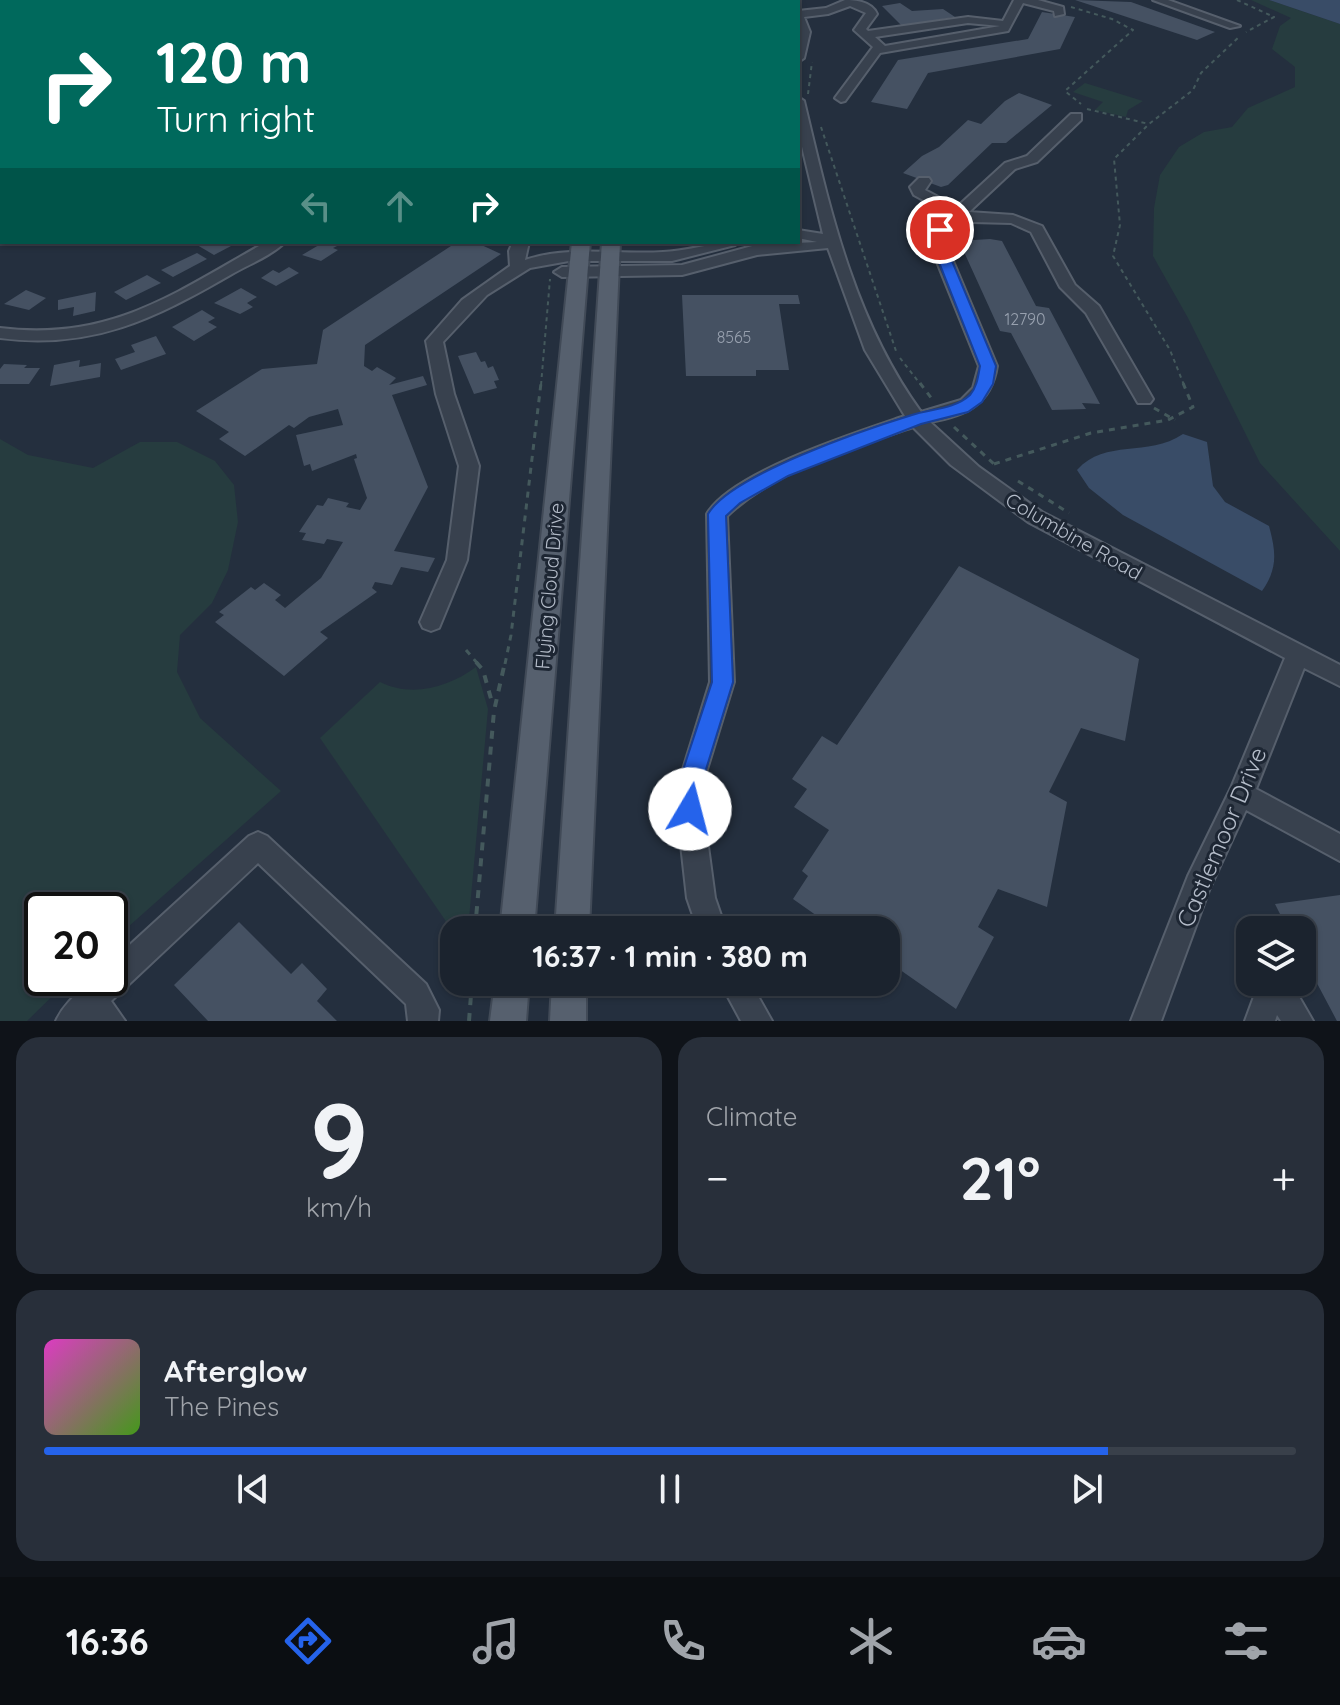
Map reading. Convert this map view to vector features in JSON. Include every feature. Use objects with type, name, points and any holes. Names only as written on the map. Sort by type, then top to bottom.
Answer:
[{"type":"main road","name":"Flying Cloud Drive","points":[[518,916],[579,257]]},
{"type":"main road","name":"Flying Cloud Drive","points":[[573,916],[610,257]]},
{"type":"main road","points":[[508,1021],[511,996]]},
{"type":"main road","points":[[568,1021],[569,996]]},
{"type":"street","points":[[841,98],[877,50],[1004,29],[1019,0]]},
{"type":"street","points":[[1026,0],[1060,9]]},
{"type":"street","points":[[1158,0],[1234,26]]},
{"type":"street","points":[[800,14],[828,11],[853,1],[871,11],[860,30],[883,50]]},
{"type":"street","points":[[800,20],[804,32],[800,40]]},
{"type":"street","points":[[865,35],[968,20],[1007,24]]},
{"type":"street","points":[[707,916],[701,898],[690,809],[692,779],[722,682],[717,514],[733,498],[782,471],[917,419],[962,408],[976,398],[985,384],[988,366],[937,242],[940,230],[965,215],[1010,166],[1032,159],[1080,113]]},
{"type":"street","name":"Columbine Road","points":[[801,128],[834,240],[874,357],[917,419],[979,478],[1035,517],[1340,676]]},
{"type":"street","points":[[924,181],[917,187],[919,192],[965,215],[1013,219],[1037,229],[1068,287],[1093,310],[1144,399]]},
{"type":"street","points":[[965,215],[981,240]]},
{"type":"street","points":[[800,234],[834,240]]},
{"type":"street","points":[[610,257],[682,270],[756,250],[818,247],[834,240]]},
{"type":"street","points":[[0,333],[37,338],[67,336],[118,324],[273,244]]},
{"type":"street","points":[[518,268],[517,251],[520,244]]},
{"type":"street","points":[[431,622],[457,560],[469,466],[445,394],[434,341],[459,310],[518,268],[542,259],[678,256],[723,244]]},
{"type":"street","points":[[518,268],[531,273],[551,272],[579,257]]},
{"type":"street","name":"Castlemoor Drive","points":[[1146,1021],[1197,885],[1241,794],[1298,655]]},
{"type":"street","points":[[1241,794],[1340,848]]},
{"type":"street","points":[[71,1021],[101,1010],[258,845],[416,994],[424,1010],[423,1021]]},
{"type":"street","points":[[1260,1021],[1269,993],[1288,1005],[1298,1021]]},
{"type":"street","points":[[742,996],[757,1021]]},
{"type":"path","points":[[994,464],[1094,431],[1147,427],[1175,420],[1193,407],[1170,350],[1113,256],[1112,248],[1120,224],[1114,159],[1149,124],[1193,90],[1201,73],[1235,39],[1273,19],[1266,11],[1237,0]]},
{"type":"path","points":[[1060,9],[1124,23],[1133,30],[1065,91],[1080,113],[1149,124]]},
{"type":"path","points":[[476,916],[494,711],[511,635],[544,362],[551,272]]},
{"type":"path","points":[[1144,399],[1175,420]]},
{"type":"path","points":[[466,650],[483,670],[494,711]]},
{"type":"path","points":[[469,1021],[471,996]]},
{"type":"green space","points":[[1251,0],[1269,0],[1340,24],[1340,551],[1260,463],[1188,318],[1153,256],[1154,208],[1160,175],[1179,147],[1204,132],[1232,127],[1248,108],[1295,87],[1295,67],[1272,49],[1280,26],[1291,18]]},
{"type":"green space","points":[[1085,83],[1143,101],[1128,110],[1126,117],[1095,110],[1103,102],[1073,92]]},
{"type":"green space","points":[[0,439],[28,455],[93,468],[140,442],[177,442],[215,461],[234,485],[238,522],[228,570],[212,603],[180,635],[177,672],[200,718],[281,791],[128,927],[128,892],[24,892],[24,996],[53,996],[27,1021],[0,1021]]},
{"type":"green space","points":[[476,667],[488,709],[469,916],[442,916],[320,738],[380,682],[417,690],[442,685]]},
{"type":"water","points":[[1269,0],[1340,0],[1340,24]]},
{"type":"water","points":[[1183,434],[1207,442],[1213,486],[1225,502],[1269,526],[1274,560],[1271,575],[1262,591],[1123,515],[1089,488],[1077,470],[1101,454],[1155,445]]},
{"type":"building","points":[[1075,0],[1131,2],[1215,32],[1197,40]]},
{"type":"building","points":[[900,3],[912,11],[943,9],[955,17],[902,26],[882,6]]},
{"type":"building","points":[[1042,12],[1075,17],[1060,49],[928,73],[907,109],[871,102],[898,60],[1028,39]]},
{"type":"building","points":[[1019,93],[1052,105],[1006,143],[992,143],[948,185],[941,187],[903,173],[922,156],[939,147],[968,120],[981,124],[1005,101]]},
{"type":"building","points":[[959,241],[1002,241],[1036,306],[1049,308],[1100,404],[1082,403],[1086,409],[1052,410],[1011,333],[1000,331]]},
{"type":"building","points":[[195,244],[231,246],[214,255]]},
{"type":"building","points":[[321,244],[337,246],[333,248],[338,250],[321,261],[302,255]]},
{"type":"building","points":[[454,244],[479,244],[501,254],[365,345],[364,366],[372,371],[377,367],[396,378],[389,385],[423,376],[427,385],[392,395],[428,487],[394,551],[435,558],[428,572],[401,567],[392,585],[375,582],[372,588],[377,592],[320,632],[328,638],[284,676],[215,622],[224,615],[219,612],[251,587],[255,590],[264,583],[281,595],[275,600],[285,608],[321,578],[343,542],[327,539],[324,544],[302,540],[306,533],[299,532],[317,505],[323,506],[328,498],[349,503],[346,507],[360,510],[367,498],[354,459],[357,458],[356,454],[312,471],[310,464],[304,466],[296,435],[343,425],[338,409],[309,417],[294,428],[289,425],[245,456],[219,439],[229,432],[196,411],[262,369],[317,364],[323,330]]},
{"type":"building","points":[[197,253],[207,259],[173,277],[161,270]]},
{"type":"building","points":[[289,267],[299,273],[276,286],[261,278],[273,270],[279,273]]},
{"type":"building","points":[[147,275],[161,283],[126,300],[114,292]]},
{"type":"building","points":[[241,288],[257,297],[247,303],[253,307],[240,314],[214,303]]},
{"type":"building","points":[[26,290],[46,298],[29,310],[4,304]]},
{"type":"building","points":[[96,292],[95,311],[73,316],[74,307],[58,310],[58,300]]},
{"type":"building","points":[[682,295],[798,295],[800,304],[779,304],[789,370],[756,370],[756,376],[686,376]]},
{"type":"building","points":[[202,310],[215,318],[208,322],[217,327],[194,341],[172,327]]},
{"type":"building","points":[[156,336],[166,354],[121,370],[115,359],[135,352],[131,345]]},
{"type":"building","points":[[476,352],[488,368],[493,366],[499,380],[494,381],[497,388],[474,394],[458,356]]},
{"type":"building","points":[[80,360],[79,367],[101,363],[100,377],[50,386],[54,365]]},
{"type":"building","points":[[4,364],[40,368],[29,384],[0,384],[0,369]]},
{"type":"building","points":[[959,566],[1139,659],[1125,741],[1081,728],[1049,792],[1067,802],[1047,907],[998,889],[978,927],[994,937],[956,1009],[900,970],[900,916],[817,916],[793,899],[808,876],[802,871],[829,830],[794,807],[807,789],[792,779],[822,736],[837,745]]},
{"type":"building","points":[[1340,895],[1340,1021],[1337,1021],[1316,981],[1316,916],[1281,916],[1275,904]]},
{"type":"building","points":[[239,922],[291,974],[302,963],[327,989],[317,1001],[337,1021],[208,1021],[174,985]]},
{"type":"route","points":[[690,809],[692,779],[714,716],[722,682],[717,514],[733,498],[782,471],[917,419],[962,408],[976,398],[985,384],[988,366],[937,242],[940,230]]}]
